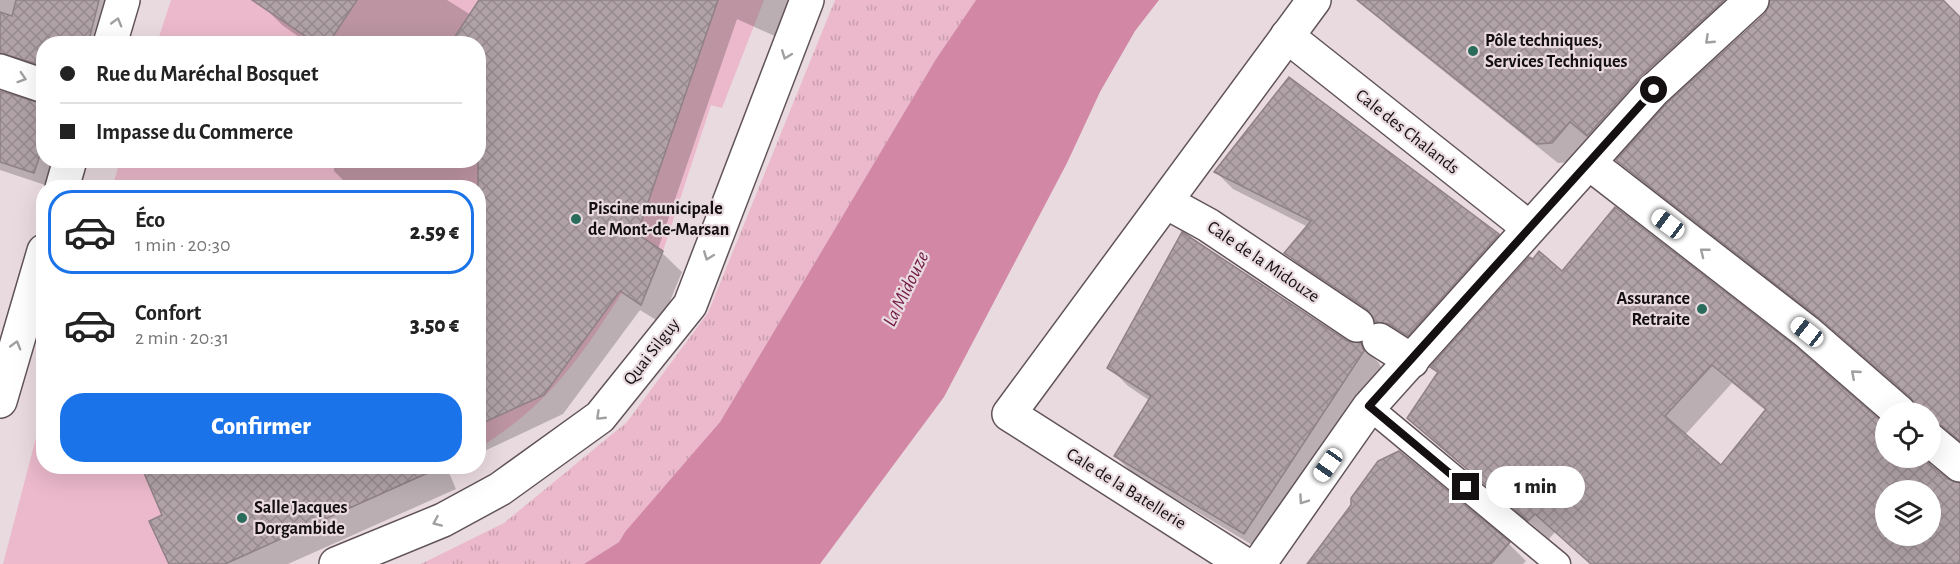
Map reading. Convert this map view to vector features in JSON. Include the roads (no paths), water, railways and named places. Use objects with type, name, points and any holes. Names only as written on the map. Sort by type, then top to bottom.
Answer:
[{"type":"street","points":[[112,36],[123,0]]},
{"type":"street","name":"Quai Silguy","points":[[336,564],[443,520],[500,489],[600,417],[690,305],[807,0]]},
{"type":"street","points":[[1166,202],[1314,0]]},
{"type":"street","points":[[1259,564],[1369,406],[1412,361],[1528,227],[1654,90],[1752,0]]},
{"type":"street","name":"Cale des Chalands","points":[[1287,36],[1528,227]]},
{"type":"street","points":[[0,71],[36,83]]},
{"type":"street","points":[[1589,163],[1807,332],[1888,402]]},
{"type":"street","name":"Cale de la Midouze","points":[[1166,202],[1208,225],[1412,361]]},
{"type":"street","name":"Cale de la Batellerie","points":[[1166,202],[1009,414],[1244,564]]},
{"type":"street","points":[[0,401],[36,278]]},
{"type":"street","points":[[1941,449],[1960,465]]},
{"type":"lane","points":[[1369,406],[1558,564]]},
{"type":"water","name":"La Midouze","points":[[976,0],[1159,0],[1135,31],[1100,92],[1067,163],[944,397],[820,564],[584,564],[619,542],[625,532],[720,422],[936,59]]},
{"type":"place","name":"Pôle techniques, Services Techniques","points":[[1473,51]]},
{"type":"place","name":"Piscine municipale de Mont-de-Marsan","points":[[576,219]]},
{"type":"place","name":"Assurance Retraite","points":[[1702,309]]},
{"type":"place","name":"Salle Jacques Dorgambide","points":[[242,518]]}]
